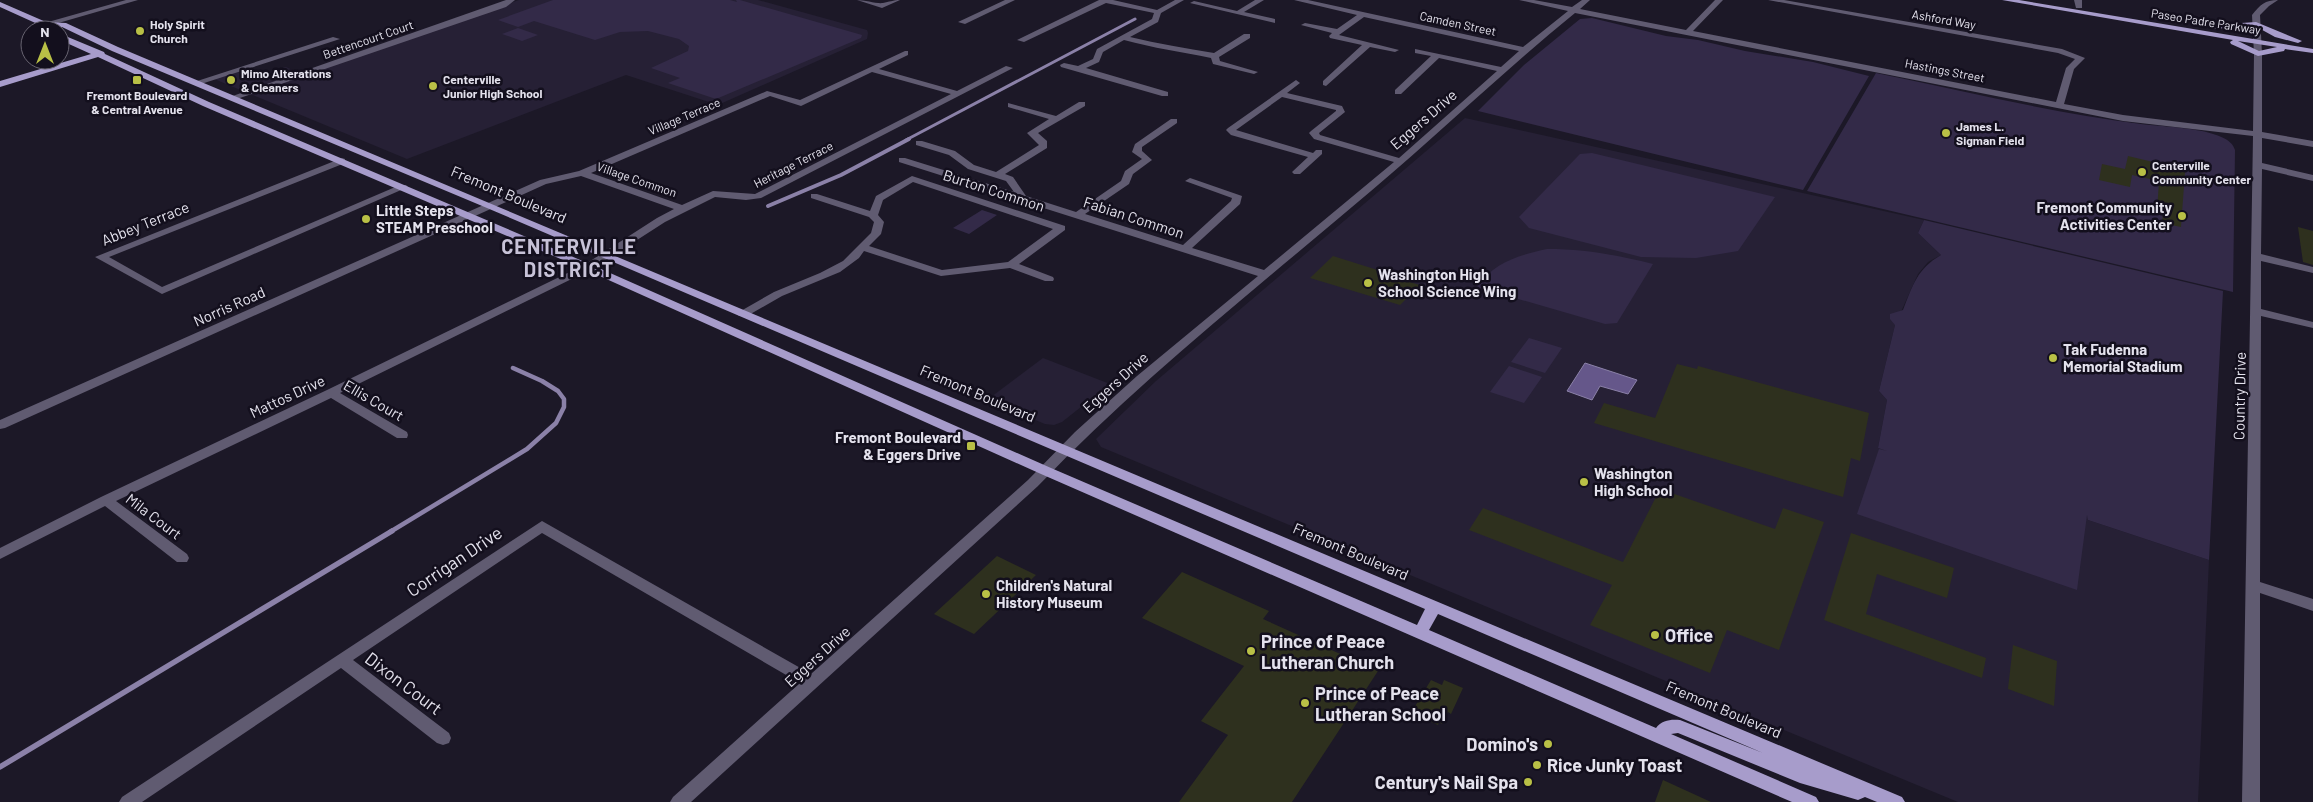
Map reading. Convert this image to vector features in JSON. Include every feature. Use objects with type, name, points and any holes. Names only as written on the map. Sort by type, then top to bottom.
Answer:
[{"type":"main road","name":"Paseo Padre Parkway","points":[[2006,0],[2309,47]]},
{"type":"main road","name":"Paseo Padre Parkway","points":[[2042,0],[2078,3],[2205,30]]},
{"type":"main road","name":"Fremont Boulevard","points":[[0,4],[31,20]]},
{"type":"main road","points":[[2205,30],[2256,24],[2309,47]]},
{"type":"main road","name":"Fremont Boulevard","points":[[70,28],[116,50],[491,206],[1896,802]]},
{"type":"main road","points":[[2205,30],[2234,41],[2258,54],[2278,49],[2309,47]]},
{"type":"main road","points":[[70,42],[206,104],[588,266],[1046,471],[1810,802]]},
{"type":"main road","points":[[0,84],[116,50]]},
{"type":"main road","points":[[1420,633],[1434,607]]},
{"type":"main road","points":[[1660,737],[1667,727],[1680,727],[1806,778],[1889,802]]},
{"type":"street","points":[[68,20],[134,0]]},
{"type":"street","name":"Bettencourt Court","points":[[231,98],[503,5],[511,0]]},
{"type":"street","points":[[860,0],[882,6],[896,0]]},
{"type":"street","points":[[962,22],[1011,0]]},
{"type":"street","points":[[1021,40],[1103,0],[1158,12]]},
{"type":"street","points":[[1078,69],[1096,60],[1100,51],[1155,20],[1158,12],[1180,0]]},
{"type":"street","points":[[1238,13],[1260,0]]},
{"type":"street","name":"Camden Street","points":[[1298,0],[1525,50]]},
{"type":"street","name":"Hastings Street","points":[[1523,0],[2123,118],[2257,134],[2313,144]]},
{"type":"street","name":"Eggers Drive","points":[[678,802],[1046,471],[1141,379],[1401,161],[1525,50],[1586,0]]},
{"type":"street","points":[[1688,32],[1719,0]]},
{"type":"street","name":"Ashford Way","points":[[1772,0],[2058,52],[2081,58],[2070,68],[2060,106]]},
{"type":"street","points":[[2256,24],[2256,15],[2266,4],[2274,0]]},
{"type":"street","points":[[1194,3],[1272,21]]},
{"type":"street","points":[[1364,14],[1332,36],[1395,50]]},
{"type":"street","name":"Country Drive","points":[[2251,802],[2258,54],[2256,24]]},
{"type":"street","points":[[1305,25],[1338,32]]},
{"type":"street","points":[[1124,38],[1164,48],[1181,49],[1215,56],[1247,36]]},
{"type":"street","name":"Bettencourt Court","points":[[196,83],[336,39]]},
{"type":"street","points":[[1326,83],[1368,44]]},
{"type":"street","points":[[1418,50],[1504,70]]},
{"type":"street","name":"Village Terrace","points":[[469,215],[543,182],[582,173],[770,93],[801,103],[905,53]]},
{"type":"street","points":[[1398,92],[1437,55]]},
{"type":"street","points":[[1215,56],[1216,62],[1254,72]]},
{"type":"street","points":[[1064,65],[1165,94]]},
{"type":"street","name":"Heritage Terrace","points":[[588,266],[603,255],[713,194],[720,193],[742,199],[758,196],[1009,68]]},
{"type":"street","points":[[870,69],[959,94]]},
{"type":"street","points":[[1296,83],[1231,130],[1234,133],[1315,156]]},
{"type":"street","points":[[1280,94],[1339,108],[1341,112],[1314,133],[1317,137],[1401,161]]},
{"type":"street","points":[[1001,176],[1000,173],[1044,146],[1042,141],[1032,133],[1082,104]]},
{"type":"street","points":[[1011,105],[1058,119]]},
{"type":"street","points":[[1078,215],[1126,182],[1128,174],[1146,160],[1145,157],[1137,152],[1138,146],[1174,121]]},
{"type":"street","points":[[1297,172],[1330,142]]},
{"type":"street","points":[[919,143],[952,153],[971,167],[1010,179],[1023,198]]},
{"type":"street","name":"Fabian Common","points":[[902,160],[1264,274]]},
{"type":"street","name":"Abbey Terrace","points":[[342,161],[100,257],[162,291],[403,187]]},
{"type":"street","points":[[2257,165],[2313,178]]},
{"type":"street","name":"Village Common","points":[[582,173],[683,209]]},
{"type":"street","name":"Burton Common","points":[[872,215],[879,198],[912,179],[1061,228],[1011,265]]},
{"type":"street","points":[[1185,249],[1236,202],[1237,196],[1190,181]]},
{"type":"street","points":[[743,314],[779,294],[832,271],[859,253],[862,247],[876,234],[879,222],[872,215],[814,196]]},
{"type":"street","name":"Norris Road","points":[[0,425],[469,215]]},
{"type":"street","name":"Burton Common","points":[[862,247],[941,273],[1011,265],[1049,278]]},
{"type":"street","points":[[2256,256],[2313,270]]},
{"type":"street","name":"Mattos Drive","points":[[0,554],[106,500],[331,393],[588,266]]},
{"type":"street","points":[[2256,311],[2313,325]]},
{"type":"street","name":"Ellis Court","points":[[331,393],[402,435]]},
{"type":"street","name":"Mila Court","points":[[106,500],[182,558]]},
{"type":"street","name":"Corrigan Drive","points":[[128,802],[542,526],[812,682]]},
{"type":"street","points":[[2253,585],[2313,605]]},
{"type":"street","name":"Dixon Court","points":[[342,660],[443,738]]},
{"type":"shaded area","name":"Centerville Junior High School","points":[[519,0],[758,0],[867,30],[868,33],[867,39],[720,104],[626,75],[407,159],[248,93]]},
{"type":"shaded area","points":[[553,0],[730,0],[737,2],[736,0],[740,0],[862,35],[861,38],[716,99],[668,83],[680,78],[651,68],[688,51],[689,46],[679,39],[648,31],[620,32],[595,40],[534,21],[518,27],[498,20]]},
{"type":"shaded area","points":[[1592,18],[1666,36],[1698,40],[1745,51],[1813,62],[1869,76],[1803,190],[1478,111],[1524,65],[1580,19]]},
{"type":"shaded area","points":[[518,28],[538,35],[522,41],[502,34]]},
{"type":"shaded area","points":[[286,67],[299,73],[245,92],[212,78],[240,69],[257,76]]},
{"type":"shaded area","points":[[1876,73],[2074,114],[2208,132],[2230,142],[2235,150],[2233,292],[1807,191]]},
{"type":"shaded area","name":"Washington High School","points":[[1465,118],[1924,220],[1918,233],[1941,255],[1928,262],[1918,274],[1895,325],[1879,391],[1887,400],[1878,448],[2088,515],[2088,520],[2209,560],[2198,802],[1958,802],[1101,447],[1096,439],[1156,381]]},
{"type":"shaded area","points":[[1592,153],[1775,197],[1738,251],[1696,258],[1641,257],[1529,228],[1519,217],[1580,154]]},
{"type":"shaded area","points":[[982,210],[997,215],[969,234],[953,228]]},
{"type":"shaded area","name":"Tak Fudenna Memorial Stadium","points":[[1924,220],[2223,291],[2209,560],[2088,520],[2087,515],[2077,590],[1857,514],[1879,449],[1887,451],[1878,448],[1887,400],[1879,391],[1895,325],[1890,319],[1890,314],[1903,310],[1913,285],[1921,272],[1941,255],[1918,233]]},
{"type":"shaded area","points":[[1547,249],[1600,253],[1653,264],[1617,323],[1605,324],[1477,287],[1491,271],[1508,261]]},
{"type":"shaded area","points":[[1529,338],[1562,348],[1545,373],[1511,362]]},
{"type":"shaded area","points":[[1043,358],[1110,384],[1062,422],[1054,425],[1045,424],[987,400]]},
{"type":"shaded area","points":[[1585,363],[1637,380],[1628,394],[1600,386],[1592,400],[1567,391]]},
{"type":"shaded area","points":[[1509,366],[1542,377],[1524,403],[1490,392]]},
{"type":"building","name":"Centerville Community Center","points":[[2128,156],[2153,162],[2153,165],[2185,172],[2181,227],[2162,223],[2163,212],[2157,211],[2159,181],[2132,175],[2130,187],[2099,180],[2102,164],[2125,169]]},
{"type":"building","points":[[2298,227],[2313,231],[2313,265],[2303,262]]},
{"type":"building","name":"Washington High School Science Wing","points":[[1333,256],[1420,285],[1400,305],[1310,278]]},
{"type":"building","points":[[1677,364],[1697,369],[1698,366],[1869,413],[1860,461],[1851,458],[1843,497],[1594,423],[1604,403],[1655,418]]},
{"type":"building","points":[[1660,489],[1775,529],[1783,508],[1824,522],[1779,650],[1727,630],[1710,673],[1590,625],[1612,585],[1469,530],[1483,508],[1623,562]]},
{"type":"building","points":[[1851,533],[1954,568],[1947,598],[1877,574],[1866,614],[1986,658],[1982,678],[1824,620]]},
{"type":"building","name":"Children's Natural History Museum","points":[[997,556],[1036,575],[974,634],[934,614]]},
{"type":"building","name":"Prince of Peace Lutheran School","points":[[1182,572],[1269,611],[1263,619],[1378,671],[1292,802],[1179,802],[1228,735],[1201,721],[1244,666],[1142,618]]},
{"type":"building","points":[[2013,645],[2057,661],[2054,706],[2008,689]]},
{"type":"building","points":[[1431,680],[1442,685],[1444,680],[1463,688],[1451,714],[1448,712],[1442,724],[1439,722],[1438,725],[1411,713]]},
{"type":"building","points":[[1663,780],[1711,802],[1655,802]]},
{"type":"waterway","points":[[906,140],[1135,19]]},
{"type":"waterway","points":[[768,206],[841,175],[909,139]]},
{"type":"waterway","points":[[390,532],[527,449],[556,423],[564,407],[564,399],[558,391],[542,381],[513,368]]},
{"type":"waterway","points":[[0,767],[392,531]]},
{"type":"place","name":"Holy Spirit Church","points":[[140,31]]},
{"type":"place","name":"Fremont Boulevard & Central Avenue","points":[[137,80]]},
{"type":"place","name":"Mimo Alterations & Cleaners","points":[[231,80]]},
{"type":"place","name":"Centerville Junior High School","points":[[433,86]]},
{"type":"place","name":"James L. Sigman Field","points":[[1946,133]]},
{"type":"place","name":"Centerville Community Center","points":[[2142,172]]},
{"type":"place","name":"Fremont Community Activities Center","points":[[2182,216]]},
{"type":"place","name":"Little Steps STEAM Preschool","points":[[366,219]]},
{"type":"place","name":"Washington High School Science Wing","points":[[1368,283]]},
{"type":"place","name":"Tak Fudenna Memorial Stadium","points":[[2053,358]]},
{"type":"place","name":"Fremont Boulevard & Eggers Drive","points":[[971,446]]},
{"type":"place","name":"Washington High School","points":[[1584,482]]},
{"type":"place","name":"Children's Natural History Museum","points":[[986,594]]},
{"type":"place","name":"Office","points":[[1655,635]]},
{"type":"place","name":"Prince of Peace Lutheran Church","points":[[1251,651]]},
{"type":"place","name":"Prince of Peace Lutheran School","points":[[1305,703]]},
{"type":"place","name":"Domino's","points":[[1548,744]]},
{"type":"place","name":"Rice Junky Toast","points":[[1537,765]]},
{"type":"place","name":"Century's Nail Spa","points":[[1528,782]]},
{"type":"district","name":"CENTERVILLE DISTRICT","points":[[569,258]]}]
